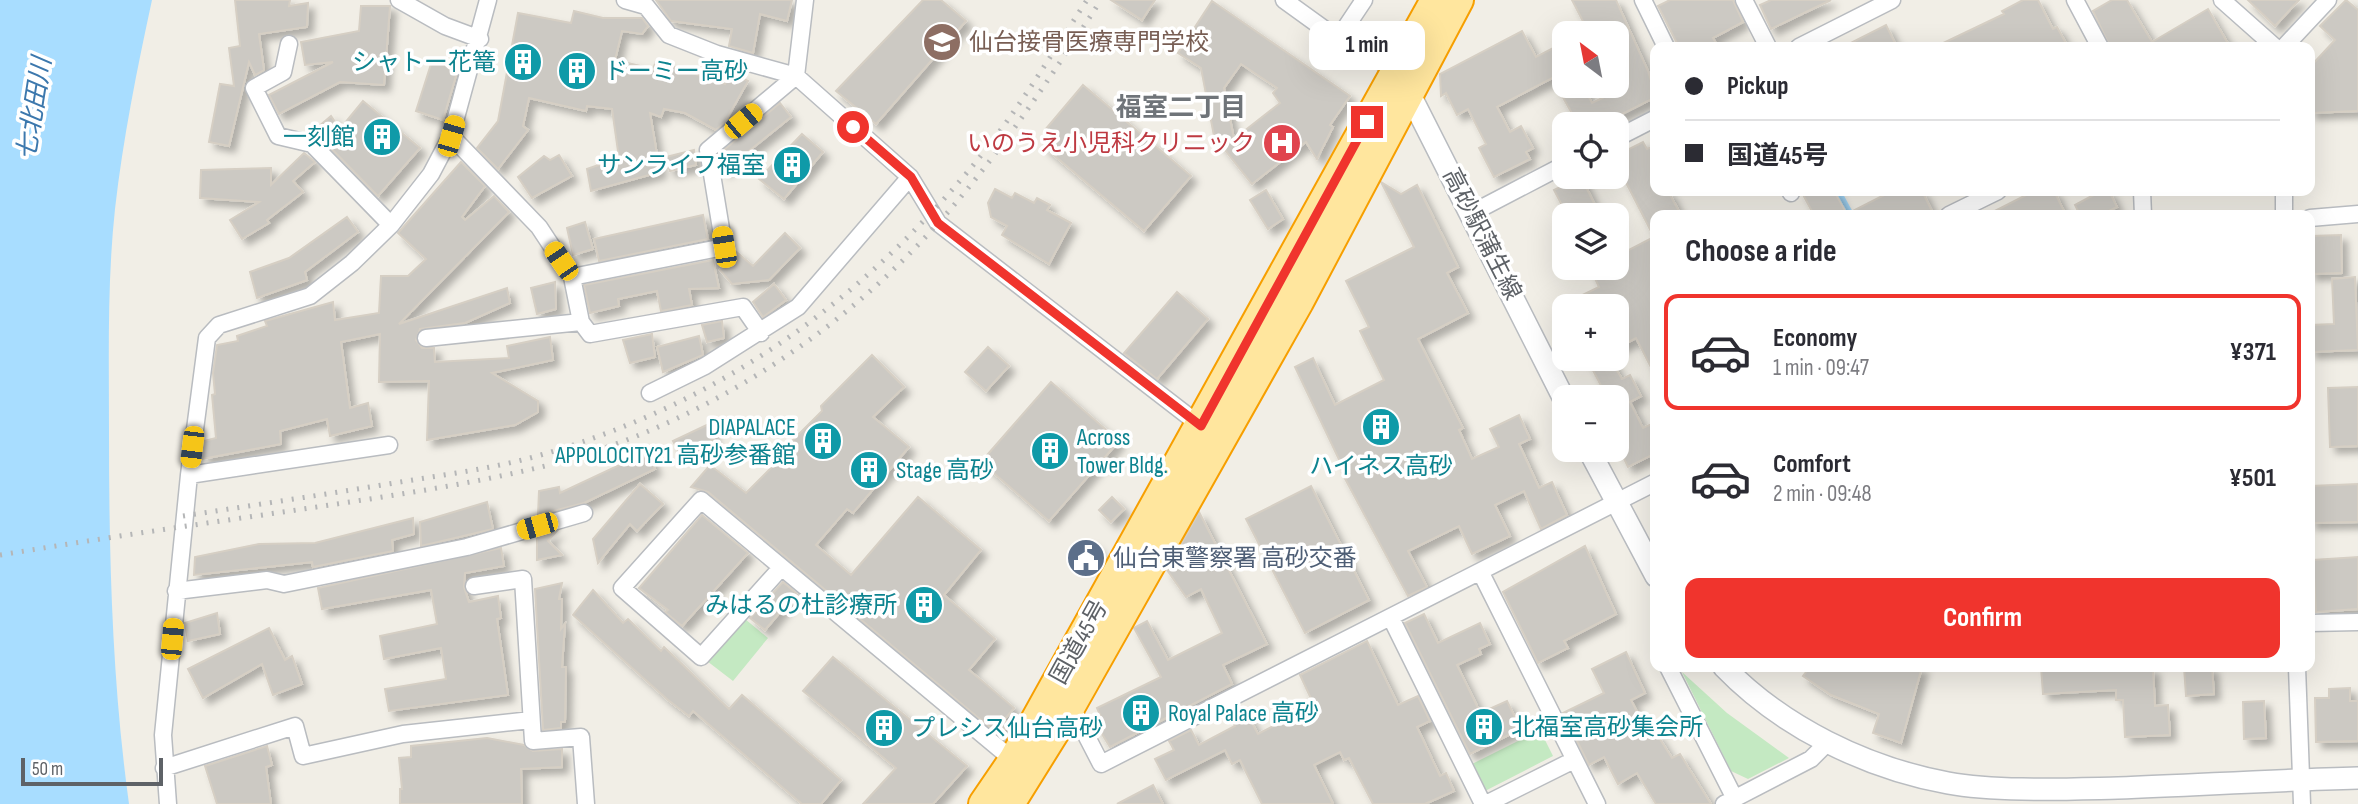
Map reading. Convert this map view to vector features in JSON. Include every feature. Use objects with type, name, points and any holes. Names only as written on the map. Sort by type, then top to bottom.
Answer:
[{"type":"highway","name":"国道45号","points":[[1010,804],[1071,706],[1299,302],[1403,81],[1435,0]]},
{"type":"highway","name":"国道45号","points":[[983,804],[1013,760],[1201,426],[1403,81],[1459,0]]},
{"type":"street","points":[[399,0],[445,26],[480,39]]},
{"type":"street","points":[[168,804],[163,735],[176,591],[207,338],[219,325],[310,296],[352,263],[391,225],[431,174],[451,136],[480,39],[488,0]]},
{"type":"street","points":[[625,0],[647,3],[669,35],[717,54],[796,76],[911,177],[938,223],[1201,426]]},
{"type":"street","points":[[572,277],[724,247],[708,150],[796,76],[805,0]]},
{"type":"street","points":[[1284,0],[1403,81]]},
{"type":"street","points":[[1338,38],[1364,0]]},
{"type":"street","points":[[1643,0],[1664,42]]},
{"type":"street","points":[[1744,0],[1765,42]]},
{"type":"street","points":[[1828,41],[1892,0]]},
{"type":"street","points":[[2075,0],[2097,42]]},
{"type":"street","points":[[2222,0],[2269,42]]},
{"type":"street","points":[[2289,42],[2328,0]]},
{"type":"street","points":[[289,44],[283,72],[254,88],[278,136],[312,144],[391,225]]},
{"type":"street","name":"高砂駅蒲生線","points":[[1403,81],[1557,385]]},
{"type":"street","points":[[1629,132],[1650,121]]},
{"type":"street","points":[[451,136],[538,227],[572,277],[581,322],[590,334],[743,307],[761,333]]},
{"type":"street","points":[[1472,213],[1552,171]]},
{"type":"street","points":[[650,393],[761,333],[798,307],[911,177]]},
{"type":"street","points":[[1959,210],[1988,196]]},
{"type":"street","points":[[2315,218],[2358,214]]},
{"type":"street","points":[[426,338],[581,322]]},
{"type":"street","points":[[189,475],[389,445]]},
{"type":"street","points":[[1595,462],[1650,565]]},
{"type":"street","points":[[1071,706],[1101,764],[1650,485]]},
{"type":"street","points":[[780,569],[701,657],[622,588],[701,500],[780,569],[1013,760]]},
{"type":"street","points":[[176,591],[267,580],[285,584],[467,547],[584,513]]},
{"type":"street","points":[[1481,573],[1597,804]]},
{"type":"street","points":[[474,586],[523,579],[533,741],[581,737],[586,804]]},
{"type":"street","points":[[1391,618],[1485,804],[1574,760]]},
{"type":"street","points":[[2315,623],[2358,622]]},
{"type":"street","points":[[1670,672],[1730,802],[1811,760],[1828,742]]},
{"type":"street","points":[[1730,672],[1761,700],[1800,728],[1889,766],[1948,783],[2082,789],[2358,778]]},
{"type":"street","points":[[2297,672],[2302,804]]},
{"type":"street","points":[[164,768],[295,726],[303,756],[403,734],[531,720]]},
{"type":"green space","points":[[745,619],[768,638],[733,681],[707,661]]},
{"type":"green space","points":[[1682,672],[1727,713],[1789,758],[1748,779],[1731,771]]},
{"type":"green space","points":[[1540,730],[1553,756],[1485,791],[1472,764]]},
{"type":"water","name":"七北田川","points":[[0,0],[152,0],[122,157],[112,237],[110,293],[111,572],[115,665],[129,804],[0,804]]},
{"type":"building","points":[[235,0],[290,0],[289,6],[308,3],[307,27],[259,34],[264,70],[255,75],[249,62],[229,146],[209,142],[220,84],[234,86],[229,48],[240,46]]},
{"type":"building","points":[[656,0],[792,0],[787,21],[760,14],[753,53],[729,46],[732,29],[671,21]]},
{"type":"building","points":[[923,0],[941,0],[966,21],[876,124],[836,91]]},
{"type":"building","points":[[1111,0],[1155,0],[1142,20]]},
{"type":"building","points":[[1572,0],[1616,0],[1625,21],[1583,21]]},
{"type":"building","points":[[1670,0],[1733,0],[1743,22],[1713,38],[1715,42],[1676,42],[1658,6]]},
{"type":"building","points":[[1771,0],[1831,0],[1771,29],[1760,5]]},
{"type":"building","points":[[2023,0],[2038,0],[2053,29],[2057,27],[2065,42],[1945,42],[2004,14],[2002,11]]},
{"type":"building","points":[[2112,0],[2127,0],[2152,42],[2108,42],[2093,11]]},
{"type":"building","points":[[2248,0],[2299,0],[2275,26]]},
{"type":"building","points":[[2346,0],[2358,10],[2358,111],[2315,113],[2315,62],[2335,40],[2320,26]]},
{"type":"building","points":[[1212,1],[1350,96],[1330,125],[1333,127],[1317,159],[1306,142],[1252,184],[1214,136],[1201,68],[1178,53]],"holes":[[[1241,64],[1277,88],[1273,93],[1280,103],[1234,139],[1224,88]]]},
{"type":"building","points":[[361,6],[390,6],[384,85],[340,82],[279,114],[269,95],[333,62],[305,65],[301,42],[359,31]]},
{"type":"building","points":[[2208,9],[2227,42],[2152,42]]},
{"type":"building","points":[[574,11],[603,18],[642,18],[648,26],[642,34],[622,31],[615,60],[653,69],[656,61],[725,84],[731,73],[748,81],[725,122],[716,130],[685,113],[664,109],[661,117],[650,113],[660,172],[591,191],[587,169],[619,158],[612,109],[587,106],[586,111],[529,98],[523,126],[528,130],[498,169],[477,148],[498,121],[518,13],[571,23]]},
{"type":"building","points":[[1886,25],[1894,42],[1853,42]]},
{"type":"building","points":[[1629,29],[1650,78],[1650,100],[1626,112],[1571,112],[1563,98],[1589,98],[1592,103],[1602,98],[1629,98]]},
{"type":"building","points":[[1522,31],[1536,57],[1552,49],[1552,78],[1497,107],[1510,132],[1521,126],[1533,148],[1526,152],[1530,159],[1494,177],[1479,148],[1486,144],[1468,109],[1457,115],[1446,93],[1441,96],[1440,74]]},
{"type":"building","points":[[432,61],[458,69],[443,120],[416,111]]},
{"type":"building","points":[[1083,85],[1191,176],[1144,231],[1043,146],[1051,135],[1045,130]]},
{"type":"building","points":[[363,101],[420,148],[378,196],[320,137],[311,133],[331,116],[340,129]]},
{"type":"building","points":[[780,103],[791,117],[724,171],[719,154]]},
{"type":"building","name":"サンライフ福室","points":[[802,134],[823,152],[784,199],[759,179]]},
{"type":"building","points":[[1643,142],[1647,149],[1650,148],[1650,196],[1671,196],[1678,210],[1650,210],[1650,229],[1629,188],[1629,149]]},
{"type":"building","points":[[694,150],[696,165],[670,171],[666,157]]},
{"type":"building","points":[[304,153],[315,162],[293,181],[303,192],[267,220],[269,223],[242,239],[230,220],[259,202],[200,198],[201,170],[271,168],[271,185]]},
{"type":"building","points":[[559,155],[572,176],[532,198],[518,177],[544,156],[550,160]]},
{"type":"building","points":[[461,162],[485,186],[462,217],[465,220],[494,196],[509,212],[399,324],[507,288],[510,303],[465,323],[420,329],[416,340],[422,348],[434,348],[435,362],[509,358],[507,346],[550,337],[553,360],[492,373],[538,401],[538,412],[515,425],[427,440],[429,381],[379,382],[380,334],[341,342],[350,408],[368,403],[372,426],[330,436],[327,419],[280,431],[281,444],[202,459],[204,441],[216,438],[212,395],[215,394],[213,373],[217,345],[238,341],[237,336],[267,326],[265,321],[333,302],[335,320],[379,313],[381,276],[408,276],[426,259],[398,233]]},
{"type":"building","points":[[1381,182],[1401,194],[1417,185],[1458,267],[1447,273],[1468,313],[1418,339],[1463,428],[1459,430],[1472,459],[1499,447],[1490,429],[1519,415],[1530,439],[1519,444],[1539,488],[1552,482],[1567,515],[1541,529],[1524,491],[1495,505],[1510,536],[1472,554],[1459,526],[1408,551],[1427,587],[1408,596],[1342,473],[1345,472],[1295,367],[1313,358],[1335,405],[1384,380],[1360,331],[1369,327],[1346,281],[1414,247]]},
{"type":"building","points":[[995,189],[1012,198],[1015,193],[1034,203],[1037,198],[1050,205],[1047,210],[1071,223],[1049,264],[1002,235],[1007,226],[991,217],[988,203]]},
{"type":"building","points":[[1587,189],[1594,203],[1561,203],[1554,190]]},
{"type":"building","points":[[1266,190],[1283,219],[1268,229],[1250,200]]},
{"type":"building","points":[[1804,196],[1837,196],[1845,210],[1811,210]]},
{"type":"building","points":[[1882,196],[1924,196],[1932,210],[1855,210]]},
{"type":"building","points":[[2024,196],[2056,196],[2064,210],[1997,210]]},
{"type":"building","points":[[2092,196],[2112,196],[2117,207],[2111,210],[2078,210],[2075,205]]},
{"type":"building","points":[[703,215],[708,239],[599,261],[594,239]]},
{"type":"building","points":[[347,217],[358,232],[305,272],[307,280],[257,298],[250,272],[289,258]]},
{"type":"building","points":[[585,222],[593,249],[573,255],[567,228]]},
{"type":"building","points":[[785,233],[800,248],[769,280],[732,284],[720,270],[734,250],[753,266]]},
{"type":"building","points":[[2341,235],[2342,273],[2315,274],[2315,236]]},
{"type":"building","points":[[1650,239],[1650,365],[1636,338],[1629,342],[1629,294],[1585,294],[1599,287],[1596,280],[1629,280],[1629,250]]},
{"type":"building","points":[[713,260],[719,288],[689,289],[692,305],[661,311],[657,291],[618,299],[619,306],[590,313],[584,285]]},
{"type":"building","points":[[2355,277],[2358,350],[2315,352],[2315,325],[2334,324],[2332,279]]},
{"type":"building","points":[[555,282],[556,309],[537,314],[531,288]]},
{"type":"building","points":[[774,284],[786,300],[763,317],[753,302]]},
{"type":"building","points":[[1177,292],[1208,319],[1157,379],[1124,353]]},
{"type":"building","points":[[722,321],[724,338],[707,342],[702,325]]},
{"type":"building","points":[[652,334],[655,357],[630,363],[623,340]]},
{"type":"building","points":[[699,336],[703,355],[663,372],[657,347]]},
{"type":"building","points":[[988,347],[1009,366],[986,391],[965,372]]},
{"type":"building","points":[[872,355],[904,387],[873,417],[909,447],[853,513],[847,509],[816,545],[851,575],[918,497],[981,550],[944,595],[995,639],[969,670],[1014,708],[1004,720],[1009,724],[999,735],[708,492],[691,487],[710,465],[746,493],[788,451],[785,448],[822,411],[821,406]]},
{"type":"building","points":[[1593,371],[1617,371],[1622,379],[1630,375],[1641,396],[1630,402],[1643,428],[1650,425],[1650,456],[1628,467],[1626,462],[1629,462],[1629,385],[1601,385]]},
{"type":"building","name":"Across Tower Bldg.","points":[[1051,382],[1119,441],[1049,521],[981,462]]},
{"type":"building","points":[[2358,387],[2358,446],[2330,447],[2328,388]]},
{"type":"building","points":[[709,424],[714,439],[681,456],[673,441]]},
{"type":"building","points":[[647,452],[655,469],[584,503],[538,515],[539,491],[559,487],[560,493]]},
{"type":"building","points":[[640,484],[663,504],[637,531],[630,524],[598,563],[593,539]]},
{"type":"building","points":[[2358,484],[2358,522],[2315,523],[2315,486]]},
{"type":"building","points":[[1311,486],[1369,600],[1305,633],[1246,519]]},
{"type":"building","points":[[1112,497],[1124,509],[1111,522],[1099,510]]},
{"type":"building","points":[[487,502],[493,529],[421,546],[420,522]]},
{"type":"building","points":[[1199,512],[1267,644],[1223,665],[1232,684],[1110,747],[1094,721],[1101,717],[1097,708],[1161,677],[1134,628],[1147,621],[1168,660],[1222,633],[1201,589],[1186,597],[1167,570]]},
{"type":"building","points":[[702,515],[748,553],[682,626],[665,612],[668,610],[639,588]]},
{"type":"building","points":[[413,518],[414,534],[392,540],[393,551],[313,567],[312,562],[194,575],[195,557],[259,544],[315,543]]},
{"type":"building","points":[[556,532],[548,541],[562,555],[537,560],[537,538]]},
{"type":"building","name":"仙台東警察署 高砂交番","points":[[1083,541],[1089,541],[1099,549],[1089,567],[1072,553]]},
{"type":"building","points":[[1585,546],[1616,614],[1564,641],[1568,648],[1538,663],[1503,592]]},
{"type":"building","points":[[501,548],[504,566],[465,573],[464,587],[469,602],[498,596],[501,618],[497,619],[508,695],[389,711],[385,689],[446,679],[441,648],[384,659],[380,636],[437,624],[431,590],[322,609],[318,588]]},
{"type":"building","points":[[2358,557],[2358,609],[2316,612],[2315,560]]},
{"type":"building","points":[[783,582],[796,593],[765,630],[750,618]]},
{"type":"building","points":[[562,583],[559,599],[562,599],[561,629],[565,624],[562,667],[566,667],[565,722],[561,722],[561,728],[543,730],[535,589]]},
{"type":"building","points":[[593,590],[623,623],[628,619],[661,651],[664,647],[729,709],[742,695],[841,780],[821,804],[802,804],[693,711],[689,716],[668,700],[573,615]]},
{"type":"building","points":[[217,613],[220,634],[188,641],[185,623]]},
{"type":"building","points":[[1424,614],[1438,643],[1480,623],[1490,644],[1479,649],[1481,654],[1457,665],[1479,710],[1484,708],[1485,711],[1507,701],[1521,729],[1470,754],[1405,623]]},
{"type":"building","points":[[269,628],[285,660],[292,656],[302,684],[273,695],[262,664],[203,698],[188,669]]},
{"type":"building","points":[[1367,641],[1398,705],[1418,696],[1430,721],[1417,727],[1440,776],[1446,773],[1454,791],[1425,804],[1373,804],[1349,758],[1344,760],[1340,752],[1314,765],[1333,804],[1262,804],[1240,760],[1232,764],[1225,750],[1166,780],[1155,759],[1174,750],[1169,741],[1191,730],[1199,745],[1235,726],[1233,722],[1247,714],[1258,734],[1314,705],[1300,675]]},
{"type":"building","points":[[1626,652],[1645,693],[1631,700],[1649,736],[1656,733],[1672,758],[1680,754],[1711,804],[1656,804],[1637,773],[1618,784],[1604,757],[1589,765],[1563,713],[1604,693],[1592,669]]},
{"type":"building","name":"プレシス仙台高砂","points":[[833,657],[967,766],[933,804],[863,804],[896,768],[803,691]]},
{"type":"building","points":[[1806,672],[1921,672],[1901,743],[1873,733],[1879,714],[1831,695],[1803,676]]},
{"type":"building","points":[[2041,672],[2153,672],[2155,706],[2168,705],[2170,735],[2125,737],[2123,700],[2116,700],[2116,690],[2043,694]]},
{"type":"building","points":[[2184,672],[2212,672],[2214,694],[2186,696]]},
{"type":"building","points":[[2350,688],[2350,701],[2358,701],[2358,741],[2316,742],[2315,698],[2329,698],[2329,689]]},
{"type":"building","points":[[2264,701],[2266,738],[2244,739],[2243,702]]},
{"type":"building","points":[[487,738],[524,745],[533,751],[562,749],[562,767],[521,769],[522,804],[400,804],[402,789],[399,758],[411,757],[411,746]]},
{"type":"building","points":[[267,746],[272,765],[266,767],[271,804],[217,804],[205,766]]},
{"type":"building","points":[[1153,785],[1163,804],[1117,804]]},
{"type":"waterway","points":[[1841,196],[1848,210]]},
{"type":"railway","points":[[183,516],[465,472],[530,458],[596,437],[659,411],[719,381],[776,346],[829,307],[880,263],[929,215],[1005,124],[1087,0]]},
{"type":"railway","points":[[0,555],[379,498],[528,470],[578,457],[628,439],[725,394],[815,336],[856,303],[925,238],[1006,140],[1101,0]]},
{"type":"place","name":"仙台接骨医療専門学校","points":[[942,42]]},
{"type":"place","name":"シャトー花篭","points":[[523,62]]},
{"type":"place","name":"ドーミー高砂","points":[[577,71]]},
{"type":"place","name":"一刻館","points":[[382,137]]},
{"type":"place","name":"いのうえ小児科クリニック","points":[[1282,143]]},
{"type":"place","name":"サンライフ福室","points":[[792,165]]},
{"type":"place","name":"ハイネス高砂","points":[[1381,427]]},
{"type":"place","name":"DIAPALACE APPOLOCITY21 高砂参番館","points":[[823,441]]},
{"type":"place","name":"Across Tower Bldg.","points":[[1050,451]]},
{"type":"place","name":"Stage 高砂","points":[[869,470]]},
{"type":"place","name":"仙台東警察署 高砂交番","points":[[1086,558]]},
{"type":"place","name":"みはるの杜診療所","points":[[924,605]]},
{"type":"place","name":"Royal Palace 高砂","points":[[1141,713]]},
{"type":"place","name":"北福室高砂集会所","points":[[1484,727]]},
{"type":"place","name":"プレシス仙台高砂","points":[[884,728]]},
{"type":"district","name":"福室二丁目","points":[[1181,108]]},
{"type":"route","points":[[853,127],[911,177],[938,223],[1201,426],[1367,122]]}]
